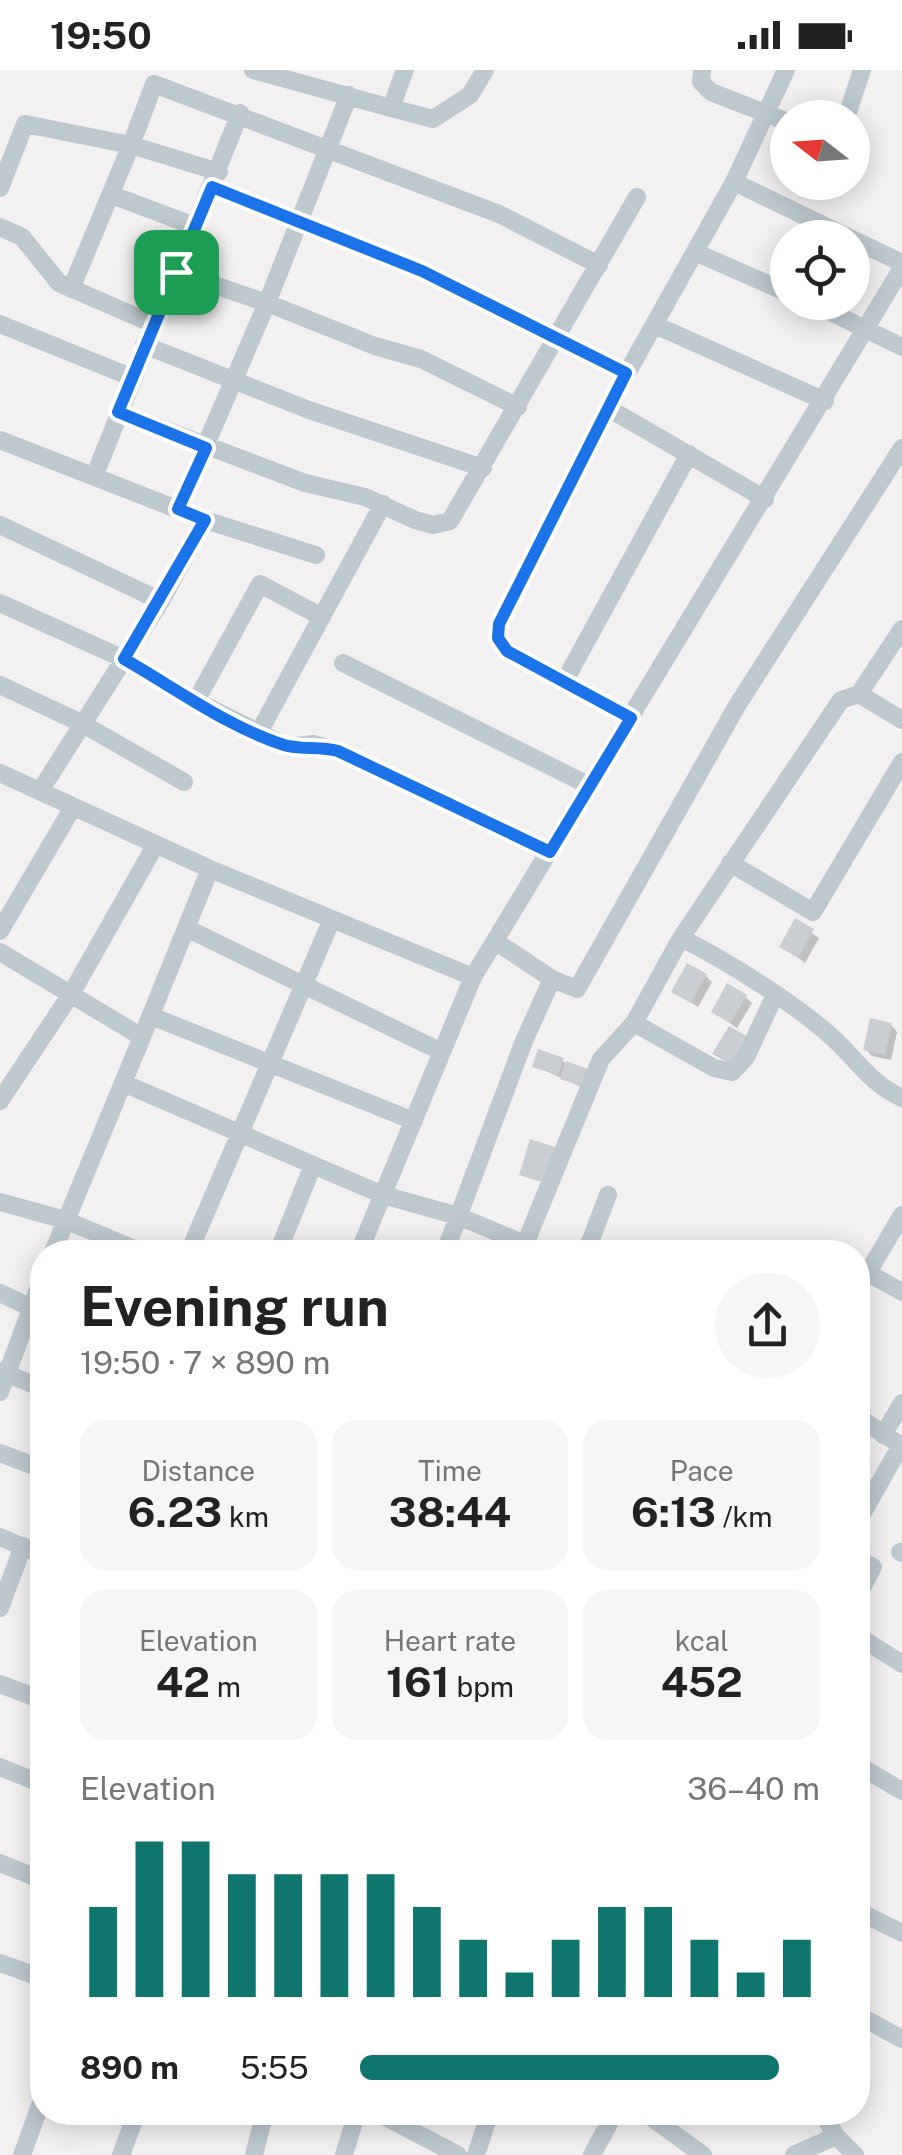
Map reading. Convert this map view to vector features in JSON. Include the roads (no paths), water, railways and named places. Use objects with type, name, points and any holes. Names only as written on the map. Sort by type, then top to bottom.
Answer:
[{"type":"street","points":[[254,70],[322,78],[349,96],[433,118],[470,95],[485,70]]},
{"type":"street","points":[[391,108],[406,70]]},
{"type":"street","points":[[702,70],[701,82],[711,92],[770,115]]},
{"type":"street","points":[[631,718],[507,651],[498,638],[499,624],[626,373],[698,253],[786,70]]},
{"type":"street","points":[[852,100],[862,70]]},
{"type":"street","points":[[71,289],[131,145],[149,77],[499,214],[599,266]]},
{"type":"street","points":[[178,509],[267,303],[349,96]]},
{"type":"street","points":[[94,478],[131,377],[197,227],[240,112]]},
{"type":"street","points":[[0,188],[24,124],[131,145],[216,180],[298,222],[422,271],[626,373]]},
{"type":"street","points":[[734,182],[813,220]]},
{"type":"street","points":[[112,195],[197,227]]},
{"type":"street","points":[[118,412],[206,448],[383,504],[415,520],[432,524],[450,520],[638,197]]},
{"type":"street","points":[[0,226],[22,237],[50,276],[153,324]]},
{"type":"street","points":[[364,1240],[473,976],[869,328],[902,265],[870,248]]},
{"type":"street","points":[[698,253],[770,284]]},
{"type":"street","points":[[176,272],[375,346],[421,359],[518,406]]},
{"type":"street","points":[[851,320],[902,347]]},
{"type":"street","points":[[0,324],[131,377]]},
{"type":"street","points":[[655,326],[825,400]]},
{"type":"street","points":[[144,345],[232,382],[483,468]]},
{"type":"street","points":[[608,408],[765,499]]},
{"type":"street","points":[[0,440],[205,520],[316,555]]},
{"type":"street","points":[[495,941],[552,979],[577,989],[738,704],[902,448]]},
{"type":"street","points":[[564,682],[689,454]]},
{"type":"street","points":[[258,734],[383,504]]},
{"type":"street","points":[[40,791],[162,601],[205,520]]},
{"type":"street","points":[[0,525],[162,601]]},
{"type":"street","points":[[196,701],[260,584],[322,617]]},
{"type":"street","points":[[0,602],[124,659],[258,734],[288,746],[313,744],[338,751],[550,852]]},
{"type":"street","points":[[527,1240],[602,1059],[634,1023],[681,938],[841,700],[859,694],[902,629]]},
{"type":"street","points":[[343,663],[590,786]]},
{"type":"street","points":[[0,685],[81,723],[184,782]]},
{"type":"street","points":[[859,694],[902,720]]},
{"type":"street","points":[[730,863],[813,912],[902,762]]},
{"type":"street","points":[[0,773],[210,869],[473,976]]},
{"type":"street","points":[[0,931],[73,807]]},
{"type":"street","points":[[0,1101],[71,994],[156,844]]},
{"type":"street","points":[[56,1240],[210,869]]},
{"type":"street","points":[[195,1240],[332,919]]},
{"type":"street","points":[[186,928],[442,1052]]},
{"type":"street","points":[[681,938],[714,954],[832,1036],[877,1087],[902,1098]]},
{"type":"street","points":[[0,952],[142,1037]]},
{"type":"street","points":[[449,1240],[524,1041],[552,979]]},
{"type":"street","points":[[634,1023],[714,1068],[732,1072],[746,1058],[774,996]]},
{"type":"street","points":[[151,1016],[414,1121]]},
{"type":"street","points":[[122,1083],[383,1195],[458,1216],[508,1240]]},
{"type":"street","points":[[283,1240],[313,1165]]},
{"type":"street","points":[[591,1240],[608,1195]]},
{"type":"street","points":[[0,1202],[64,1220],[113,1240]]},
{"type":"street","points":[[870,1269],[902,1215]]},
{"type":"street","points":[[870,1283],[902,1292]]},
{"type":"street","points":[[0,1293],[30,1308]]},
{"type":"street","points":[[30,1325],[2,1379],[30,1385]]},
{"type":"street","points":[[883,1435],[902,1403]]},
{"type":"street","points":[[870,1426],[902,1445],[870,1500]]},
{"type":"street","points":[[0,1453],[30,1464]]},
{"type":"street","points":[[0,1537],[30,1549]]},
{"type":"street","points":[[0,1608],[23,1546]]},
{"type":"street","points":[[870,1644],[902,1664]]},
{"type":"street","points":[[0,1684],[30,1695]]},
{"type":"street","points":[[0,1766],[30,1779]]},
{"type":"street","points":[[870,1772],[902,1790]]},
{"type":"street","points":[[0,1863],[30,1875]]},
{"type":"street","points":[[870,1918],[902,1933]]},
{"type":"street","points":[[0,1964],[30,1974]]},
{"type":"street","points":[[870,2021],[902,2038]]},
{"type":"street","points":[[22,2155],[33,2125]]},
{"type":"street","points":[[121,2155],[131,2125]]},
{"type":"street","points":[[254,2155],[262,2125]]},
{"type":"street","points":[[344,2155],[353,2125]]},
{"type":"street","points":[[401,2125],[458,2155]]},
{"type":"street","points":[[476,2155],[486,2125]]},
{"type":"street","points":[[592,2155],[608,2125]]},
{"type":"street","points":[[662,2125],[702,2155]]},
{"type":"street","points":[[830,2125],[855,2155]]},
{"type":"street","points":[[794,2155],[836,2136]]}]
